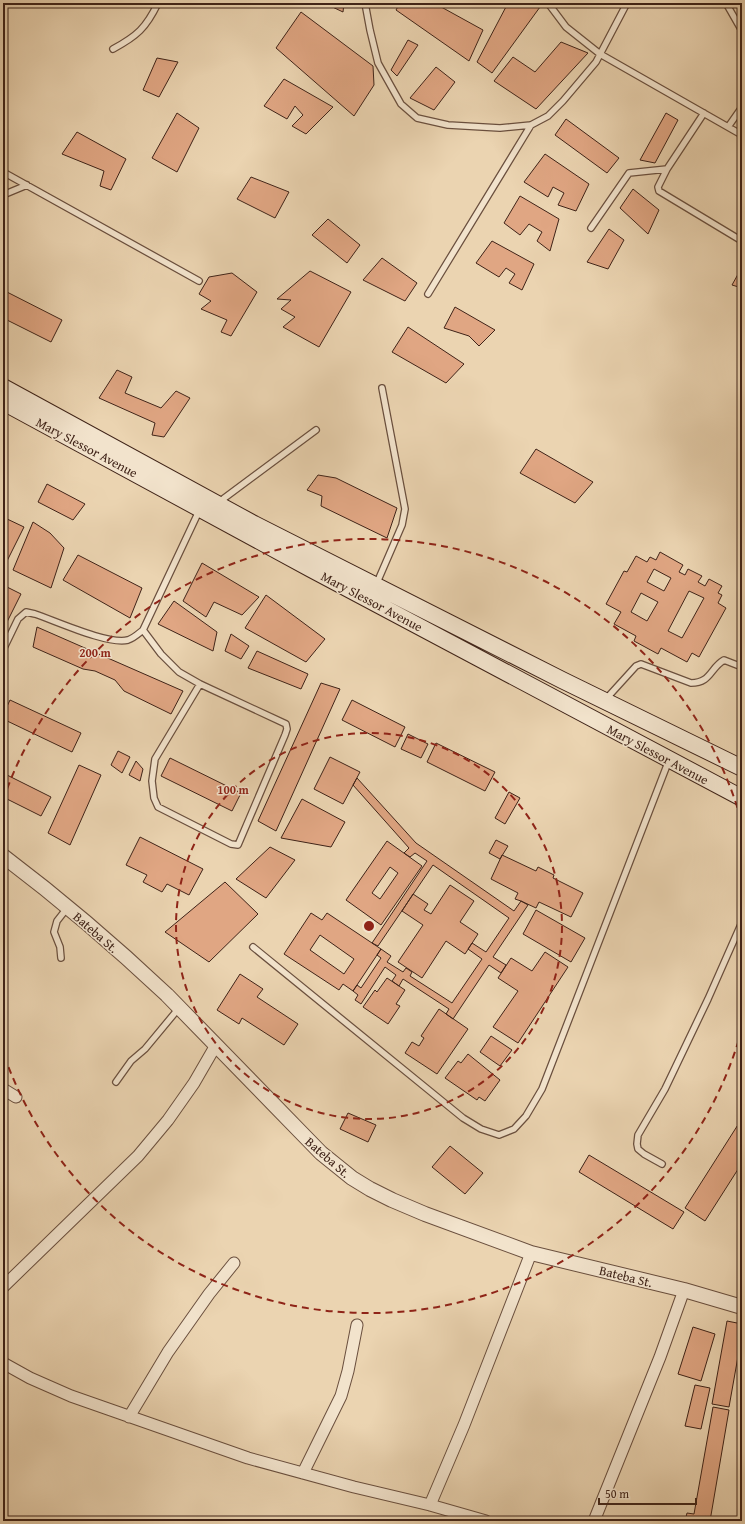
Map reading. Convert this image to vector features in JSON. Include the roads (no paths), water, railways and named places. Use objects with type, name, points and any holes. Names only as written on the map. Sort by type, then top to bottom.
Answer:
[{"type":"main road","name":"Mary Slessor Avenue","points":[[3,387],[254,524],[742,768]]},
{"type":"main road","name":"Mary Slessor Avenue","points":[[3,402],[742,798]]},
{"type":"street","name":"Bateba St.","points":[[3,856],[68,907],[142,971],[321,1153],[352,1178],[392,1200],[531,1253],[684,1290],[742,1307]]},
{"type":"street","points":[[3,1286],[142,1152],[159,1132],[194,1083],[216,1045]]},
{"type":"street","points":[[3,1089],[16,1097]]},
{"type":"street","points":[[430,1505],[464,1425],[531,1253]]},
{"type":"street","points":[[129,1417],[168,1352],[209,1294],[234,1263]]},
{"type":"street","points":[[594,1521],[660,1357],[684,1290]]},
{"type":"street","points":[[303,1474],[341,1396],[348,1371],[357,1325]]},
{"type":"street","points":[[3,1363],[47,1386],[129,1417],[248,1458],[303,1474],[430,1505],[486,1521]]},
{"type":"lane","points":[[113,49],[136,35],[149,21],[158,3]]},
{"type":"lane","points":[[365,3],[378,63],[401,104],[417,118],[448,125],[500,128],[531,125],[548,116],[564,101],[596,62],[628,3]]},
{"type":"lane","points":[[548,3],[566,27],[600,54],[742,135]]},
{"type":"lane","points":[[726,3],[742,31]]},
{"type":"lane","points":[[728,127],[742,107]]},
{"type":"lane","points":[[704,113],[667,169],[658,187],[659,191],[742,241]]},
{"type":"lane","points":[[428,294],[531,125]]},
{"type":"lane","points":[[591,228],[629,173],[667,169]]},
{"type":"lane","points":[[3,172],[199,281]]},
{"type":"lane","points":[[3,195],[27,185]]},
{"type":"lane","points":[[376,586],[402,525],[405,509],[382,388]]},
{"type":"lane","points":[[218,504],[316,430]]},
{"type":"lane","points":[[3,650],[18,620],[26,612],[106,640],[127,640],[134,637],[143,630],[200,508]]},
{"type":"lane","points":[[143,630],[161,654],[179,672],[200,684],[286,724],[287,729],[238,845],[231,844],[158,807],[154,798],[152,781],[154,759],[200,684]]},
{"type":"lane","points":[[604,700],[636,666],[641,664],[691,683],[703,682],[724,660],[742,667]]},
{"type":"lane","points":[[253,947],[463,1118],[481,1129],[499,1135],[514,1129],[526,1116],[542,1089],[669,760]]},
{"type":"lane","points":[[61,958],[60,948],[54,932],[57,921],[68,907]]},
{"type":"lane","points":[[662,1164],[638,1149],[638,1135],[665,1089],[708,999],[742,922]]},
{"type":"lane","points":[[116,1082],[131,1061],[145,1049],[179,1008]]}]
